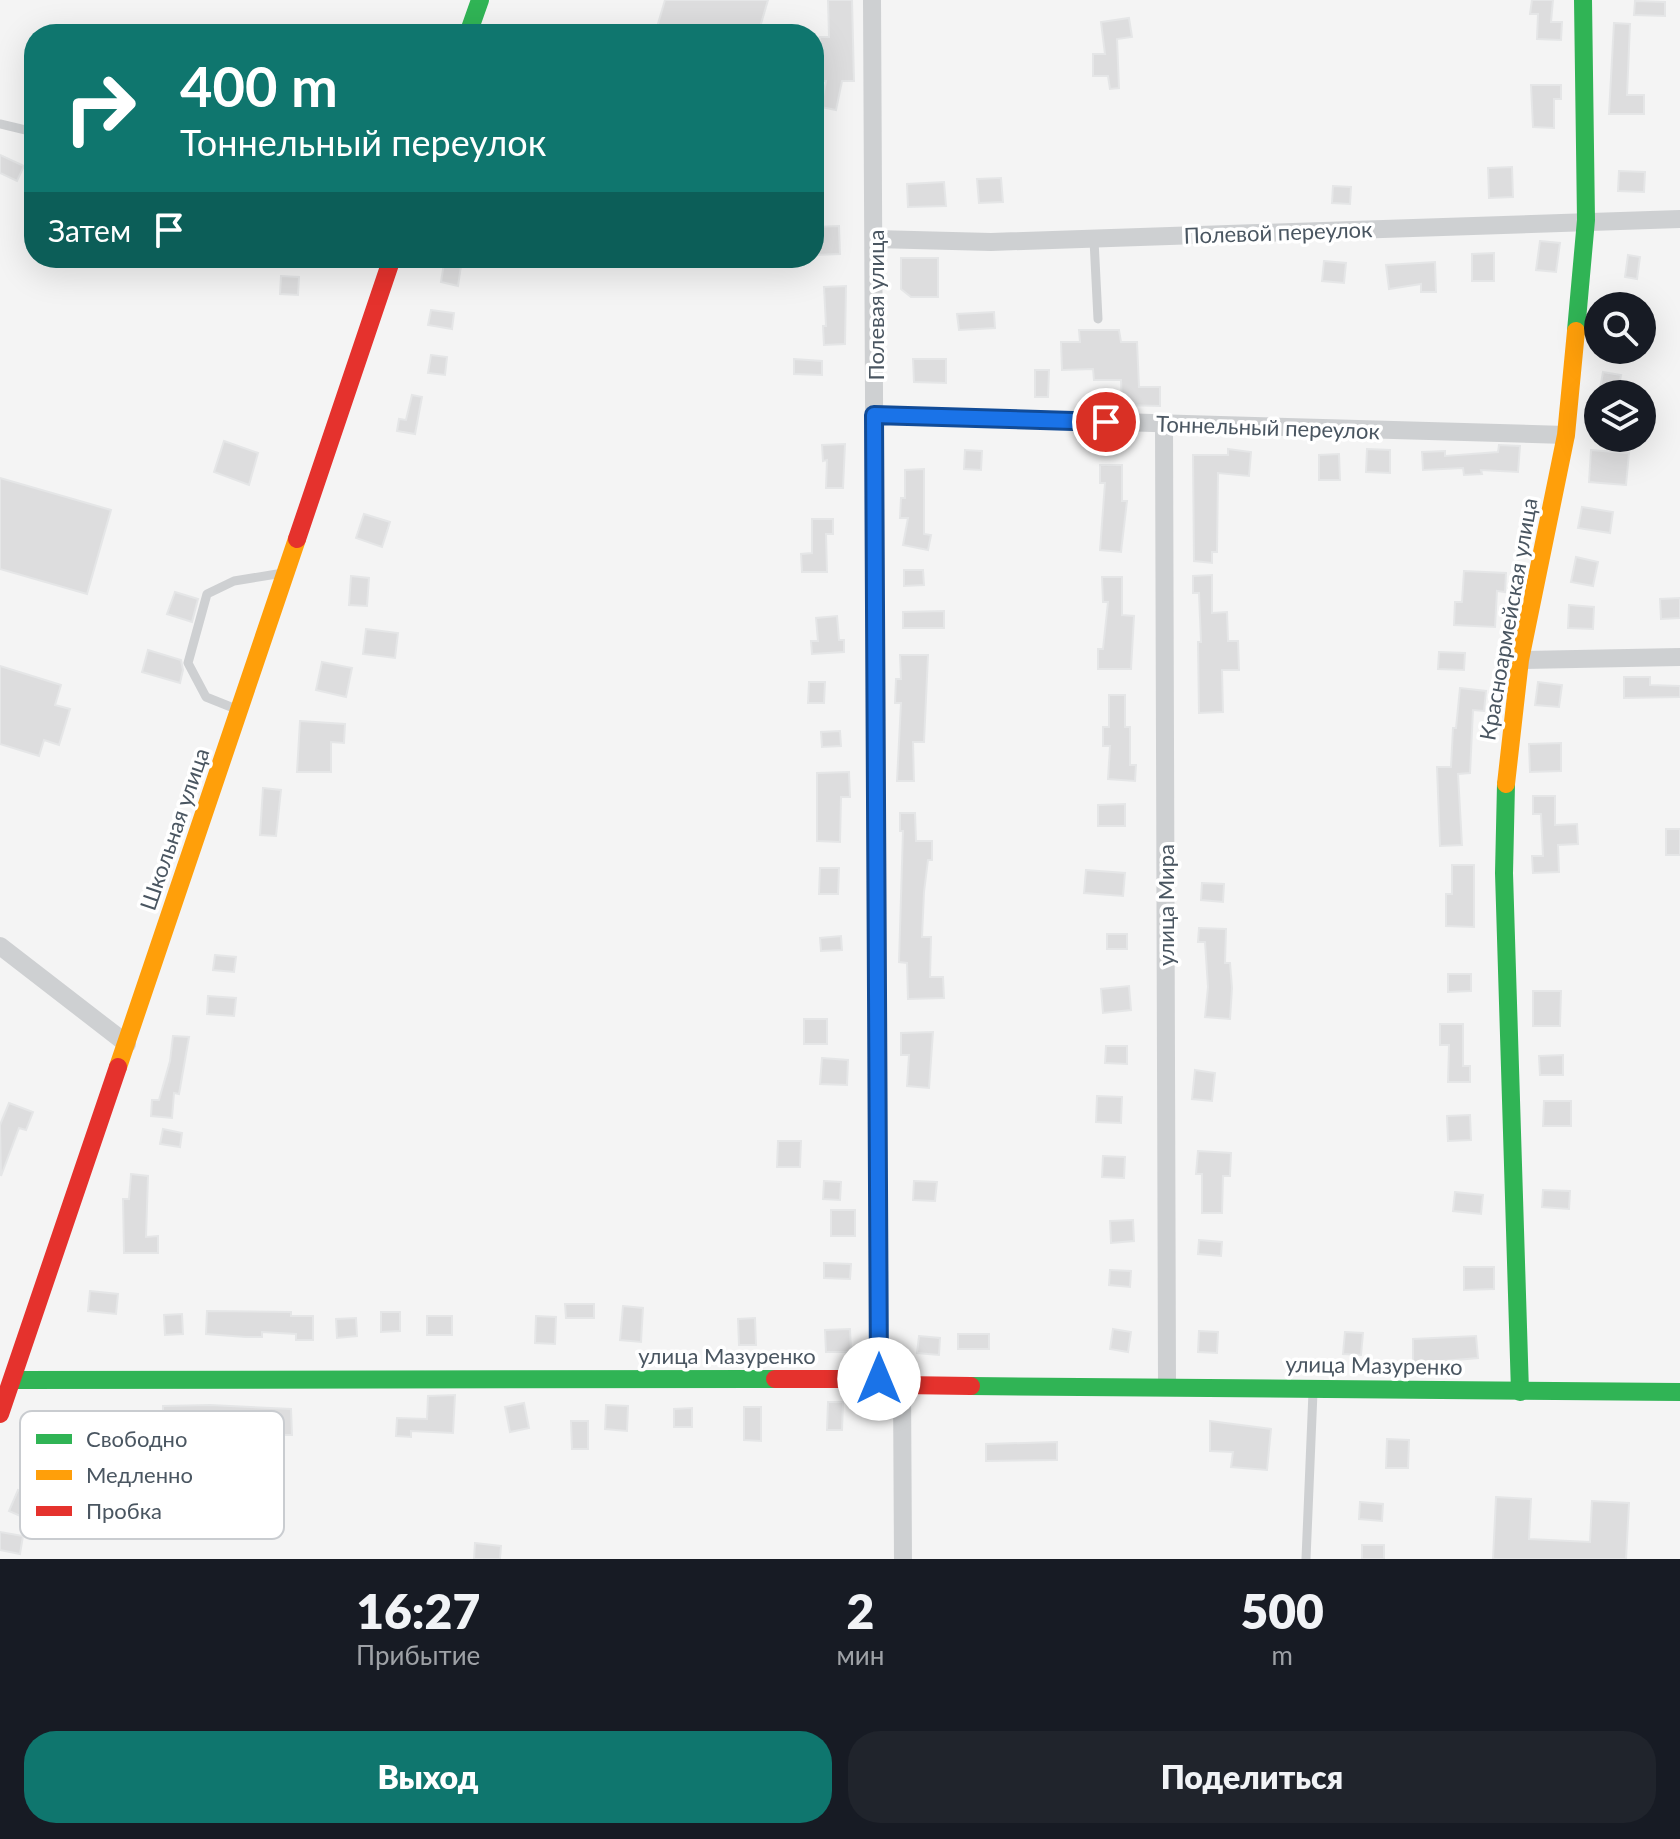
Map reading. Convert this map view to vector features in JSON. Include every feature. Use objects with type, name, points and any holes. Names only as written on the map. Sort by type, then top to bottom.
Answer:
[{"type":"street","points":[[472,24],[480,0]]},
{"type":"street","name":"Полевая улица","points":[[872,0],[879,1379]]},
{"type":"street","name":"Красноармейская улица","points":[[1520,1392],[1504,873],[1506,767],[1520,660],[1566,435],[1586,220],[1583,0]]},
{"type":"street","name":"Полевой переулок","points":[[875,239],[991,242],[1094,240],[1680,219]]},
{"type":"street","name":"Школьная улица","points":[[0,1414],[389,268]]},
{"type":"street","name":"Тоннельный переулок","points":[[874,415],[1566,435]]},
{"type":"street","name":"улица Мира","points":[[1164,424],[1167,1385]]},
{"type":"street","points":[[1520,660],[1680,657]]},
{"type":"street","points":[[0,946],[127,1044]]},
{"type":"street","name":"улица Мазуренко","points":[[13,1380],[879,1379],[902,1385],[1680,1392]]},
{"type":"street","points":[[902,1385],[903,1559]]},
{"type":"lane","points":[[0,124],[24,130]]},
{"type":"lane","points":[[1094,240],[1098,319]]},
{"type":"lane","points":[[240,710],[206,697],[188,663],[207,594],[234,581],[286,573]]},
{"type":"lane","points":[[1306,1559],[1313,1388]]},
{"type":"building","points":[[665,0],[768,0],[761,24],[658,24]]},
{"type":"building","points":[[828,0],[852,0],[854,81],[842,81],[836,110],[824,108],[824,37],[829,37]]},
{"type":"building","points":[[1532,0],[1553,0],[1551,22],[1562,22],[1561,40],[1537,39],[1538,14],[1530,14]]},
{"type":"building","points":[[1635,1],[1665,2],[1665,16],[1634,15]]},
{"type":"building","points":[[1129,18],[1132,37],[1117,39],[1119,88],[1110,89],[1108,76],[1093,76],[1093,54],[1105,54],[1101,22]]},
{"type":"building","points":[[1614,23],[1630,24],[1627,95],[1644,95],[1644,114],[1609,114]]},
{"type":"building","points":[[1531,85],[1561,85],[1561,99],[1554,99],[1554,128],[1533,127]]},
{"type":"building","points":[[0,155],[24,166],[17,181],[0,173]]},
{"type":"building","points":[[1512,167],[1513,197],[1489,198],[1488,168]]},
{"type":"building","points":[[1619,171],[1645,172],[1644,192],[1618,191]]},
{"type":"building","points":[[1001,178],[1003,202],[979,203],[977,179]]},
{"type":"building","points":[[944,182],[946,206],[908,207],[907,184]]},
{"type":"building","points":[[1333,186],[1351,187],[1350,204],[1332,203]]},
{"type":"building","points":[[839,226],[840,254],[824,255],[824,227]]},
{"type":"building","points":[[1540,241],[1560,243],[1556,272],[1536,270]]},
{"type":"building","points":[[1494,253],[1494,281],[1472,281],[1472,254]]},
{"type":"building","points":[[1628,255],[1640,257],[1637,279],[1625,277]]},
{"type":"building","points":[[901,258],[938,258],[938,297],[911,297],[901,289]]},
{"type":"building","points":[[1324,261],[1346,263],[1344,283],[1322,281]]},
{"type":"building","points":[[1435,262],[1436,292],[1421,292],[1421,284],[1389,289],[1386,265]]},
{"type":"building","points":[[443,268],[461,268],[458,286],[441,282]]},
{"type":"building","points":[[281,276],[299,277],[298,295],[280,294]]},
{"type":"building","points":[[846,286],[845,344],[824,345],[824,287]]},
{"type":"building","points":[[431,310],[454,313],[452,329],[428,325]]},
{"type":"building","points":[[994,312],[995,328],[959,330],[957,314]]},
{"type":"building","points":[[1079,330],[1119,330],[1121,342],[1137,342],[1139,387],[1160,387],[1160,406],[1122,405],[1121,380],[1094,380],[1093,369],[1062,370],[1061,342],[1080,342]]},
{"type":"building","points":[[431,355],[447,357],[445,375],[428,373]]},
{"type":"building","points":[[794,359],[822,361],[822,375],[794,374]]},
{"type":"building","points":[[913,359],[946,359],[946,383],[914,382]]},
{"type":"building","points":[[1035,370],[1049,370],[1048,397],[1035,397]]},
{"type":"building","points":[[1603,372],[1621,375],[1620,380],[1602,380]]},
{"type":"building","points":[[412,395],[422,397],[415,434],[397,431],[399,419],[406,420]]},
{"type":"building","points":[[224,441],[258,453],[249,485],[214,472]]},
{"type":"building","points":[[845,444],[843,488],[826,488],[827,460],[823,461],[822,445]]},
{"type":"building","points":[[1499,445],[1520,446],[1518,472],[1481,470],[1482,474],[1464,475],[1463,468],[1423,470],[1422,452],[1445,451],[1445,456],[1498,452]]},
{"type":"building","points":[[1228,449],[1251,452],[1249,476],[1218,473],[1217,552],[1212,552],[1212,563],[1194,561],[1193,455],[1228,455]]},
{"type":"building","points":[[1367,449],[1390,450],[1390,473],[1366,472]]},
{"type":"building","points":[[965,450],[982,451],[981,470],[964,469]]},
{"type":"building","points":[[1591,452],[1629,453],[1626,485],[1589,482]]},
{"type":"building","points":[[1339,454],[1340,480],[1319,480],[1319,455]]},
{"type":"building","points":[[1100,465],[1122,465],[1122,501],[1127,501],[1121,552],[1100,550],[1105,483],[1100,483]]},
{"type":"building","points":[[924,469],[924,534],[931,535],[928,550],[903,545],[908,518],[900,518],[901,498],[905,498],[905,470]]},
{"type":"building","points":[[0,478],[111,510],[87,594],[0,569]]},
{"type":"building","points":[[1582,507],[1613,512],[1610,533],[1578,528]]},
{"type":"building","points":[[364,514],[390,522],[382,547],[356,538]]},
{"type":"building","points":[[812,519],[833,519],[833,534],[826,534],[827,572],[802,572],[801,554],[812,553]]},
{"type":"building","points":[[1576,557],[1598,562],[1593,586],[1571,582]]},
{"type":"building","points":[[904,570],[923,570],[924,585],[904,586]]},
{"type":"building","points":[[1464,571],[1506,573],[1505,592],[1497,591],[1495,627],[1454,625],[1455,602],[1462,602]]},
{"type":"building","points":[[1212,575],[1212,613],[1227,612],[1228,641],[1238,641],[1239,670],[1222,670],[1223,712],[1199,713],[1199,593],[1193,593],[1193,576]]},
{"type":"building","points":[[351,576],[369,578],[367,606],[349,605]]},
{"type":"building","points":[[1102,577],[1122,577],[1122,615],[1134,616],[1131,669],[1098,669],[1098,649],[1103,649],[1108,602],[1103,602]]},
{"type":"building","points":[[175,592],[198,599],[192,622],[167,614]]},
{"type":"building","points":[[1680,598],[1680,618],[1661,619],[1660,599]]},
{"type":"building","points":[[1569,605],[1594,607],[1593,629],[1568,628]]},
{"type":"building","points":[[944,611],[944,628],[903,628],[903,612]]},
{"type":"building","points":[[837,616],[839,640],[844,640],[844,652],[812,654],[811,641],[818,641],[816,618]]},
{"type":"building","points":[[366,629],[398,633],[395,658],[363,654]]},
{"type":"building","points":[[148,650],[181,660],[183,670],[180,683],[142,672]]},
{"type":"building","points":[[1439,652],[1465,653],[1464,670],[1438,669]]},
{"type":"building","points":[[900,655],[928,655],[924,742],[913,742],[914,781],[897,781],[901,703],[895,703],[896,679],[901,679]]},
{"type":"building","points":[[322,662],[352,668],[346,697],[316,690]]},
{"type":"building","points":[[0,666],[61,685],[55,705],[70,709],[59,745],[44,740],[39,756],[0,744]]},
{"type":"building","points":[[1624,677],[1650,677],[1650,685],[1680,686],[1680,697],[1624,698]]},
{"type":"building","points":[[809,682],[825,682],[824,703],[808,703]]},
{"type":"building","points":[[1538,682],[1562,685],[1559,707],[1535,705]]},
{"type":"building","points":[[1460,688],[1486,691],[1484,711],[1473,710],[1470,773],[1458,774],[1462,845],[1440,846],[1437,767],[1451,767],[1453,728],[1456,728]]},
{"type":"building","points":[[1109,695],[1125,695],[1125,727],[1130,727],[1130,765],[1136,765],[1135,781],[1108,779],[1110,746],[1103,746],[1103,727],[1109,727]]},
{"type":"building","points":[[300,721],[345,724],[344,743],[331,742],[331,772],[297,772]]},
{"type":"building","points":[[840,731],[841,746],[822,747],[821,732]]},
{"type":"building","points":[[1561,743],[1561,771],[1530,772],[1529,744]]},
{"type":"building","points":[[849,772],[850,797],[841,797],[840,842],[817,841],[817,773]]},
{"type":"building","points":[[263,788],[281,790],[276,836],[260,835]]},
{"type":"building","points":[[1533,796],[1555,796],[1555,825],[1577,824],[1578,844],[1558,845],[1559,872],[1533,873],[1532,856],[1543,856],[1541,814],[1533,814]]},
{"type":"building","points":[[1125,804],[1125,826],[1098,826],[1098,805]]},
{"type":"building","points":[[900,813],[915,813],[916,841],[932,841],[932,860],[928,860],[924,892],[922,937],[931,937],[930,977],[943,977],[944,998],[908,999],[907,963],[899,962],[903,831],[900,831]]},
{"type":"building","points":[[1666,829],[1680,829],[1680,855],[1666,855]]},
{"type":"building","points":[[1452,865],[1474,865],[1474,927],[1446,926],[1446,894],[1452,894]]},
{"type":"building","points":[[820,868],[839,868],[838,894],[819,894]]},
{"type":"building","points":[[1086,870],[1125,873],[1123,896],[1084,893]]},
{"type":"building","points":[[1202,883],[1224,884],[1223,902],[1201,900]]},
{"type":"building","points":[[1199,928],[1226,929],[1225,963],[1230,963],[1232,988],[1230,1019],[1205,1017],[1208,987],[1205,942],[1198,942]]},
{"type":"building","points":[[1107,934],[1127,934],[1127,949],[1107,949]]},
{"type":"building","points":[[841,936],[842,950],[821,951],[820,938]]},
{"type":"building","points":[[215,955],[236,957],[234,972],[213,970]]},
{"type":"building","points":[[1448,974],[1471,974],[1471,991],[1448,992]]},
{"type":"building","points":[[1129,986],[1131,1010],[1103,1013],[1101,989]]},
{"type":"building","points":[[1533,991],[1561,991],[1560,1026],[1533,1026]]},
{"type":"building","points":[[208,996],[236,998],[234,1016],[207,1014]]},
{"type":"building","points":[[804,1019],[827,1019],[827,1044],[804,1044]]},
{"type":"building","points":[[1440,1024],[1463,1024],[1463,1066],[1470,1066],[1470,1082],[1448,1082],[1449,1045],[1440,1045]]},
{"type":"building","points":[[933,1032],[929,1088],[907,1086],[909,1055],[901,1055],[901,1033]]},
{"type":"building","points":[[173,1036],[189,1037],[179,1094],[174,1093],[172,1118],[151,1116],[152,1100],[159,1100],[170,1061]]},
{"type":"building","points":[[1106,1046],[1127,1046],[1127,1064],[1105,1063]]},
{"type":"building","points":[[1563,1055],[1563,1075],[1540,1075],[1539,1056]]},
{"type":"building","points":[[822,1058],[848,1060],[847,1085],[820,1084]]},
{"type":"building","points":[[1195,1070],[1215,1073],[1212,1101],[1192,1099]]},
{"type":"building","points":[[1097,1096],[1122,1097],[1121,1123],[1096,1122]]},
{"type":"building","points":[[1544,1101],[1571,1101],[1571,1126],[1543,1126]]},
{"type":"building","points":[[9,1103],[33,1112],[26,1130],[19,1128],[1,1176],[0,1125]]},
{"type":"building","points":[[1470,1115],[1471,1140],[1448,1141],[1447,1116]]},
{"type":"building","points":[[163,1129],[182,1133],[180,1147],[160,1144]]},
{"type":"building","points":[[778,1141],[801,1141],[800,1167],[777,1167]]},
{"type":"building","points":[[1198,1151],[1231,1153],[1230,1176],[1223,1176],[1222,1213],[1202,1213],[1202,1174],[1196,1174]]},
{"type":"building","points":[[1103,1156],[1125,1157],[1124,1178],[1102,1177]]},
{"type":"building","points":[[131,1174],[148,1176],[146,1237],[158,1236],[158,1253],[124,1253],[123,1199],[129,1199]]},
{"type":"building","points":[[824,1181],[841,1182],[840,1200],[823,1199]]},
{"type":"building","points":[[914,1181],[937,1182],[935,1201],[913,1200]]},
{"type":"building","points":[[1543,1190],[1570,1191],[1569,1209],[1542,1207]]},
{"type":"building","points":[[1455,1192],[1483,1195],[1481,1214],[1453,1211]]},
{"type":"building","points":[[831,1210],[855,1210],[855,1236],[831,1236]]},
{"type":"building","points":[[1133,1220],[1134,1241],[1111,1243],[1110,1221]]},
{"type":"building","points":[[1199,1240],[1222,1242],[1221,1256],[1198,1254]]},
{"type":"building","points":[[824,1263],[851,1264],[850,1279],[824,1278]]},
{"type":"building","points":[[1464,1267],[1494,1267],[1494,1289],[1464,1290]]},
{"type":"building","points":[[1110,1270],[1131,1271],[1130,1287],[1109,1285]]},
{"type":"building","points":[[90,1291],[118,1294],[116,1314],[88,1311]]},
{"type":"building","points":[[565,1304],[594,1304],[594,1318],[566,1318]]},
{"type":"building","points":[[623,1306],[643,1308],[641,1342],[620,1340]]},
{"type":"building","points":[[207,1311],[291,1312],[291,1316],[313,1316],[313,1340],[296,1340],[296,1334],[262,1332],[262,1337],[206,1334]]},
{"type":"building","points":[[381,1312],[400,1312],[400,1331],[381,1332]]},
{"type":"building","points":[[182,1314],[183,1334],[165,1335],[164,1315]]},
{"type":"building","points":[[427,1316],[452,1316],[452,1335],[427,1335]]},
{"type":"building","points":[[536,1316],[556,1317],[555,1344],[535,1343]]},
{"type":"building","points":[[356,1318],[357,1336],[337,1338],[336,1319]]},
{"type":"building","points":[[755,1318],[756,1345],[739,1345],[738,1319]]},
{"type":"building","points":[[850,1329],[851,1352],[826,1352],[825,1330]]},
{"type":"building","points":[[1113,1329],[1131,1332],[1128,1352],[1110,1349]]},
{"type":"building","points":[[1199,1331],[1218,1332],[1217,1353],[1198,1352]]},
{"type":"building","points":[[1345,1332],[1363,1333],[1361,1355],[1343,1354]]},
{"type":"building","points":[[958,1334],[989,1334],[989,1349],[958,1349]]},
{"type":"building","points":[[919,1336],[940,1338],[939,1355],[917,1353]]},
{"type":"building","points":[[1476,1336],[1478,1358],[1432,1362],[1432,1367],[1413,1367],[1413,1339]]},
{"type":"building","points":[[455,1395],[453,1433],[411,1431],[411,1437],[396,1436],[397,1418],[427,1419],[428,1396]]},
{"type":"building","points":[[828,1402],[843,1402],[842,1430],[827,1430]]},
{"type":"building","points":[[524,1403],[529,1428],[510,1432],[505,1407]]},
{"type":"building","points":[[606,1405],[628,1406],[627,1431],[605,1429]]},
{"type":"building","points":[[163,1406],[291,1409],[292,1435],[284,1435],[284,1411],[163,1411]]},
{"type":"building","points":[[744,1407],[761,1407],[761,1441],[744,1440]]},
{"type":"building","points":[[692,1408],[692,1427],[674,1427],[674,1409]]},
{"type":"building","points":[[571,1421],[588,1421],[588,1449],[572,1449]]},
{"type":"building","points":[[1210,1421],[1271,1429],[1267,1470],[1231,1467],[1233,1452],[1210,1451]]},
{"type":"building","points":[[1387,1439],[1409,1440],[1408,1468],[1386,1468]]},
{"type":"building","points":[[1057,1442],[1057,1460],[986,1461],[986,1444]]},
{"type":"building","points":[[18,1490],[20,1491],[20,1516],[9,1511]]},
{"type":"building","points":[[1496,1497],[1531,1499],[1529,1539],[1590,1542],[1592,1501],[1629,1503],[1626,1559],[1493,1559]]},
{"type":"building","points":[[1360,1502],[1383,1504],[1382,1521],[1359,1519]]},
{"type":"building","points":[[0,1532],[20,1535],[22,1539],[20,1554],[0,1550]]},
{"type":"building","points":[[475,1543],[501,1546],[500,1559],[474,1559]]},
{"type":"building","points":[[1362,1545],[1384,1545],[1384,1559],[1362,1559]]},
{"type":"traffic: fast","points":[[472,24],[480,0]]},
{"type":"traffic: fast","points":[[1576,331],[1586,220],[1583,0]]},
{"type":"traffic: fast","points":[[1506,784],[1504,873],[1520,1392]]},
{"type":"traffic: fast","points":[[13,1380],[775,1379]]},
{"type":"traffic: fast","points":[[971,1386],[1680,1392]]},
{"type":"traffic: slow","points":[[1506,784],[1520,660],[1566,435],[1576,331]]},
{"type":"traffic: slow","points":[[118,1067],[297,539]]},
{"type":"traffic: jam","points":[[297,539],[389,268]]},
{"type":"traffic: jam","points":[[0,1414],[118,1067]]},
{"type":"traffic: jam","points":[[775,1379],[879,1379],[902,1385],[971,1386]]},
{"type":"route","points":[[879,1379],[874,415],[1106,422]]}]
